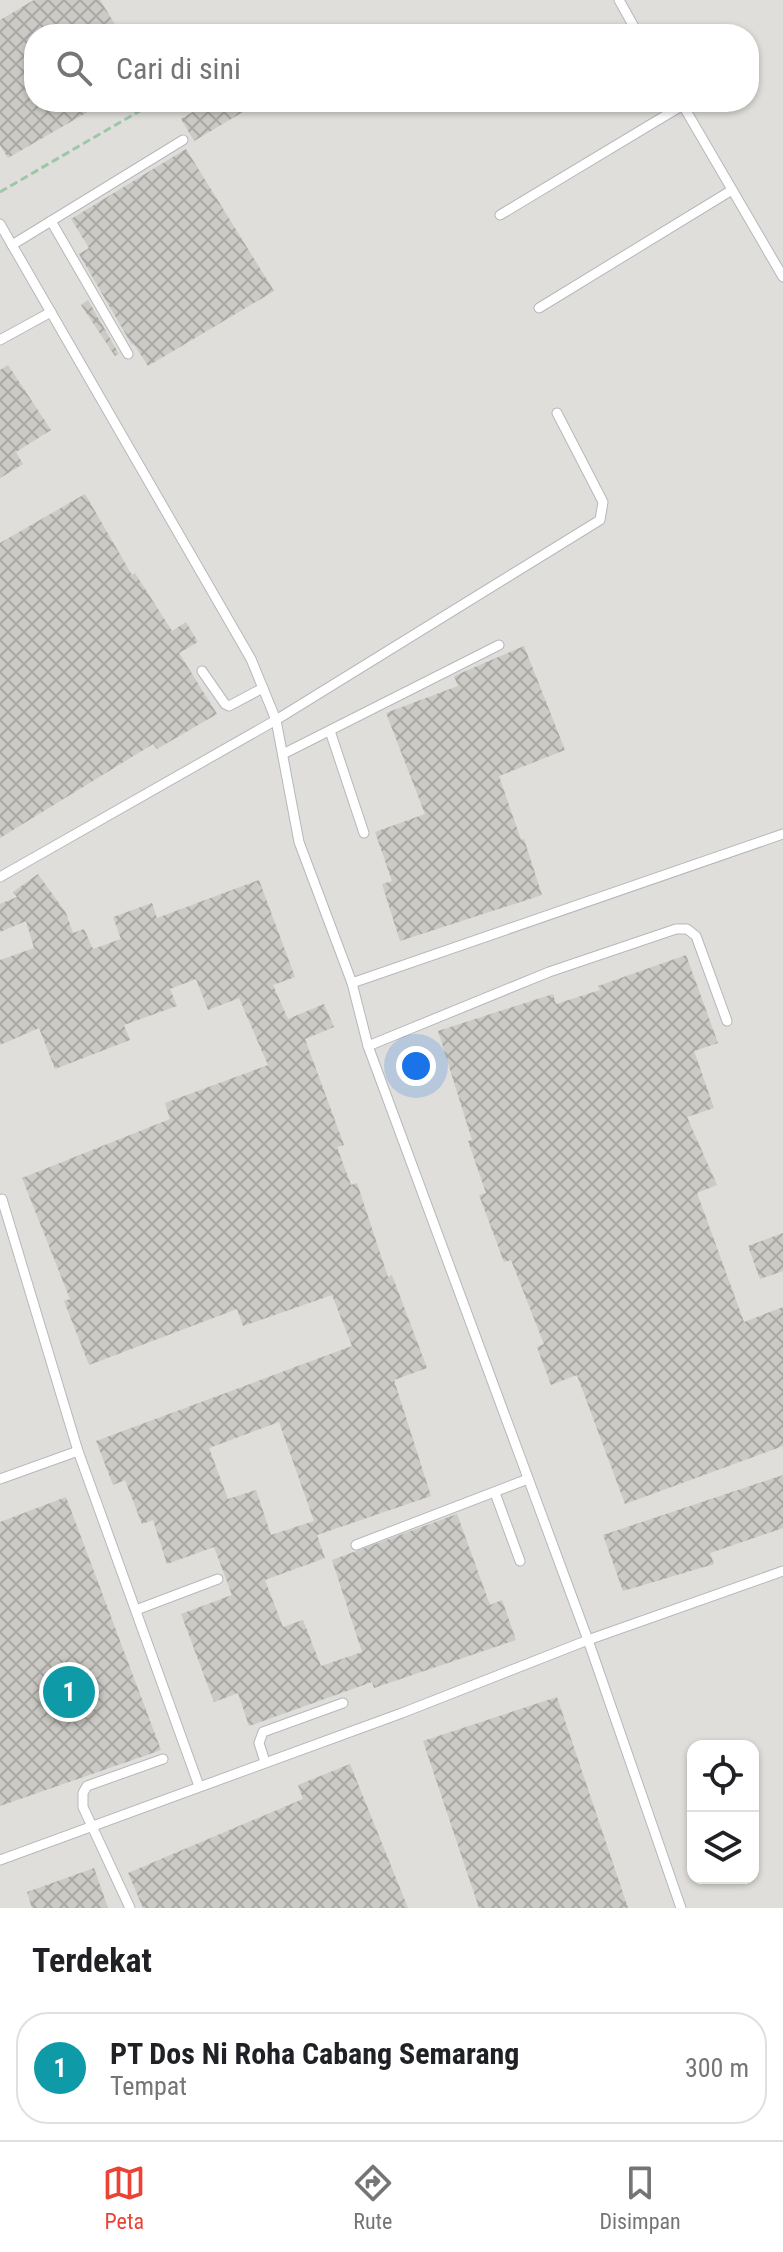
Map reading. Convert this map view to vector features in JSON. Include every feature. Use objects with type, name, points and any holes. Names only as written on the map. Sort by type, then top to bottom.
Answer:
[{"type":"lane","points":[[619,0],[632,24]]},
{"type":"lane","points":[[500,215],[667,112]]},
{"type":"lane","points":[[687,112],[783,277]]},
{"type":"lane","points":[[12,245],[183,140]]},
{"type":"lane","points":[[539,308],[732,190]]},
{"type":"lane","points":[[51,221],[128,354]]},
{"type":"lane","points":[[0,224],[251,659],[276,720],[299,842],[352,983],[368,1046],[588,1640],[681,1908]]},
{"type":"lane","points":[[0,340],[51,312]]},
{"type":"lane","points":[[0,877],[276,720],[600,520],[603,502],[557,413]]},
{"type":"lane","points":[[283,754],[499,645]]},
{"type":"lane","points":[[202,671],[229,706],[263,688]]},
{"type":"lane","points":[[330,731],[364,833]]},
{"type":"lane","points":[[352,983],[783,834]]},
{"type":"lane","points":[[368,1046],[549,972],[676,929],[687,929],[696,936],[727,1021]]},
{"type":"lane","points":[[2,1199],[78,1451],[199,1786]]},
{"type":"lane","points":[[0,1479],[78,1451]]},
{"type":"lane","points":[[356,1545],[528,1479]]},
{"type":"lane","points":[[495,1493],[520,1561]]},
{"type":"lane","points":[[0,1860],[402,1713],[588,1640],[783,1571]]},
{"type":"lane","points":[[136,1610],[218,1579]]},
{"type":"lane","points":[[265,1762],[259,1743],[263,1732],[343,1703]]},
{"type":"lane","points":[[130,1908],[83,1807],[83,1793],[87,1786],[163,1759]]},
{"type":"path","points":[[0,192],[138,112]]},
{"type":"shaded area","points":[[0,0],[783,0],[783,1908],[0,1908]]},
{"type":"building","points":[[34,0],[100,0],[115,24],[24,24],[24,112],[88,112],[8,158],[0,145],[0,20]]},
{"type":"building","points":[[193,112],[243,112],[194,141],[181,119]]},
{"type":"building","points":[[186,149],[274,291],[148,366],[132,345],[79,254],[89,248],[71,219]]},
{"type":"building","points":[[88,300],[119,354],[115,356],[81,305]]},
{"type":"building","points":[[8,365],[51,430],[16,452],[23,464],[0,478],[0,370]]},
{"type":"building","points":[[85,494],[132,575],[135,573],[172,631],[186,622],[198,642],[179,653],[217,714],[157,749],[153,744],[0,838],[0,543]]},
{"type":"building","points":[[524,646],[565,750],[499,776],[542,895],[400,941],[382,884],[392,881],[375,832],[425,814],[386,713],[458,686],[454,676]]},
{"type":"building","points":[[38,874],[66,913],[73,933],[84,929],[93,949],[121,939],[113,917],[152,903],[157,918],[259,880],[295,977],[273,985],[288,1019],[324,1004],[334,1027],[305,1039],[344,1145],[337,1147],[351,1185],[357,1183],[388,1277],[392,1275],[427,1368],[394,1380],[431,1496],[317,1535],[325,1558],[265,1580],[283,1627],[303,1620],[321,1666],[362,1652],[332,1560],[457,1514],[490,1605],[502,1600],[516,1640],[374,1688],[372,1682],[249,1726],[238,1693],[214,1702],[181,1614],[232,1595],[214,1547],[167,1564],[153,1520],[142,1524],[125,1480],[113,1485],[96,1441],[352,1346],[332,1295],[243,1326],[237,1309],[89,1365],[64,1301],[70,1299],[22,1178],[170,1119],[165,1103],[268,1065],[239,998],[208,1010],[196,979],[170,989],[177,1006],[124,1025],[130,1040],[55,1069],[39,1028],[0,1045],[0,960],[34,948],[26,921],[0,932],[0,904],[17,897],[13,892]],"holes":[[[279,1422],[314,1521],[271,1535],[256,1490],[228,1499],[209,1448]]]},
{"type":"building","points":[[686,955],[718,1043],[694,1051],[714,1108],[687,1117],[717,1185],[697,1193],[744,1322],[783,1307],[783,1446],[625,1504],[577,1375],[551,1385],[537,1347],[544,1344],[511,1260],[504,1262],[479,1195],[486,1193],[468,1141],[472,1140],[438,1031],[553,994],[556,1004],[600,990],[598,986]]},
{"type":"building","points":[[783,1233],[783,1271],[760,1279],[748,1246]]},
{"type":"building","points":[[783,1475],[783,1528],[710,1553],[714,1564],[623,1591],[603,1535]]},
{"type":"building","points":[[66,1497],[161,1750],[0,1806],[0,1522]]},
{"type":"building","points":[[557,1697],[628,1908],[479,1908],[423,1741]]},
{"type":"building","points":[[350,1764],[408,1908],[143,1908],[128,1873],[303,1799],[298,1785]]},
{"type":"building","points":[[94,1868],[108,1908],[32,1908],[27,1892]]},
{"type":"place","name":"PT Dos Ni Roha Cabang Semarang","points":[[69,1692]]}]
